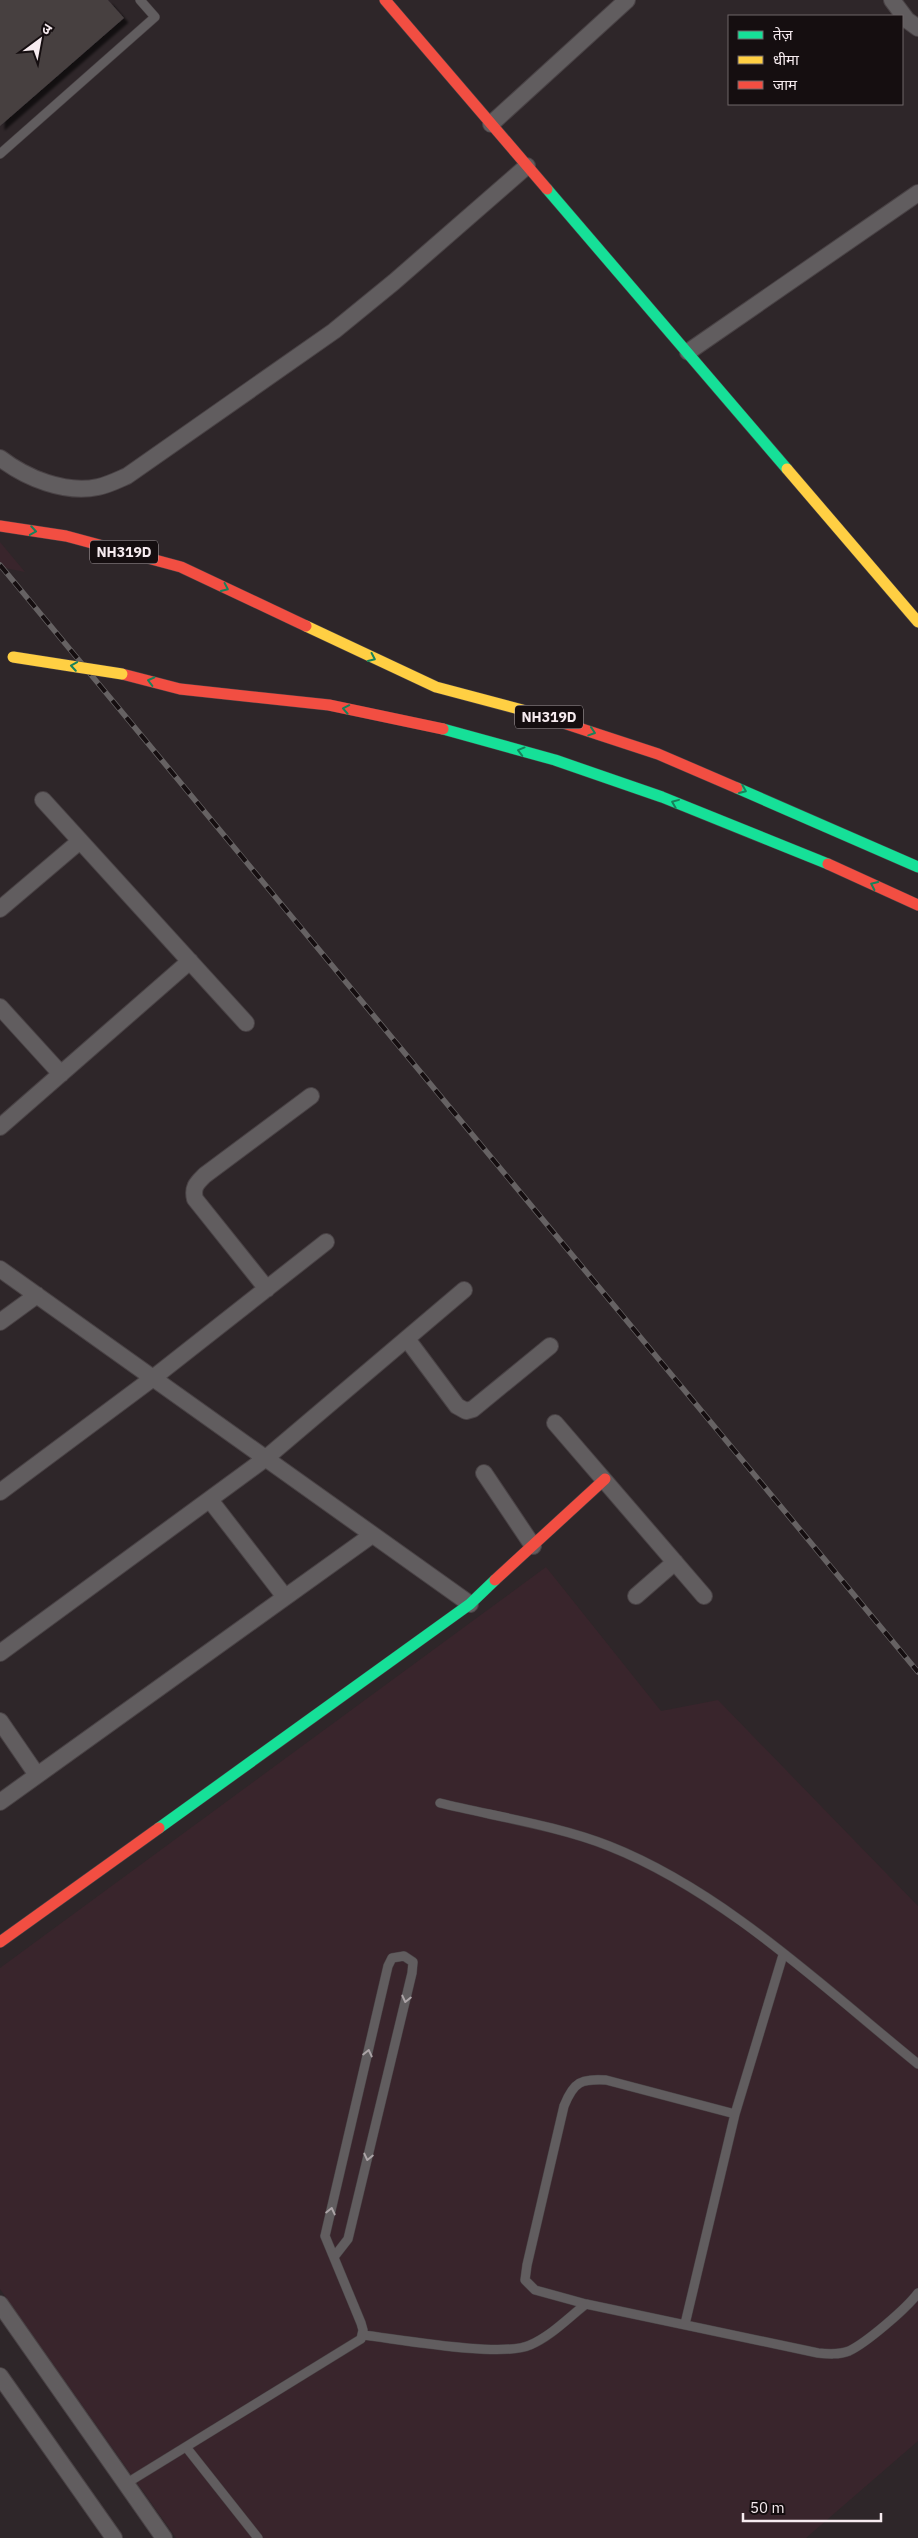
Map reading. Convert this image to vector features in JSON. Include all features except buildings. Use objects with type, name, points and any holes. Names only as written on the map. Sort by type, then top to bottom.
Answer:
[{"type":"main road","points":[[385,0],[918,622]]},
{"type":"main road","name":"NH319D","points":[[0,526],[66,536],[181,567],[436,687],[544,716],[658,754],[918,867]]},
{"type":"main road","name":"NH319D","points":[[0,655],[122,674],[180,688],[329,705],[428,725],[555,760],[662,797],[800,852],[918,905]]},
{"type":"main road","points":[[0,1942],[470,1604],[605,1479]]},
{"type":"street","points":[[491,124],[627,0]]},
{"type":"street","points":[[892,0],[907,20],[918,28]]},
{"type":"street","points":[[0,458],[13,468],[72,489],[99,487],[127,476],[334,331],[394,282],[527,166]]},
{"type":"street","points":[[688,352],[918,193]]},
{"type":"street","points":[[43,800],[246,1023]]},
{"type":"street","points":[[0,909],[80,841]]},
{"type":"street","points":[[0,1128],[190,961]]},
{"type":"street","points":[[0,1007],[61,1074]]},
{"type":"street","points":[[267,1289],[195,1199],[194,1187],[205,1175],[311,1096]]},
{"type":"street","points":[[0,1492],[153,1378],[326,1242]]},
{"type":"street","points":[[0,1269],[470,1604]]},
{"type":"street","points":[[0,1653],[266,1458],[464,1290]]},
{"type":"street","points":[[0,1322],[37,1295]]},
{"type":"street","points":[[407,1339],[457,1406],[466,1411],[473,1409],[550,1346]]},
{"type":"street","points":[[555,1423],[704,1596]]},
{"type":"street","points":[[484,1473],[533,1546]]},
{"type":"street","points":[[210,1500],[285,1597]]},
{"type":"street","points":[[0,1802],[372,1535]]},
{"type":"street","points":[[636,1596],[675,1562]]},
{"type":"street","points":[[0,1721],[37,1775]]},
{"type":"street","points":[[0,2304],[164,2538]]},
{"type":"street","points":[[0,2376],[114,2538]]},
{"type":"lane","points":[[0,154],[155,17],[140,0]]},
{"type":"lane","points":[[440,1803],[574,1835],[609,1846],[689,1886],[737,1918],[918,2064]]},
{"type":"lane","points":[[684,2324],[734,2114],[783,1955]]},
{"type":"lane","points":[[126,2483],[357,2343],[363,2334],[361,2322],[325,2236],[390,1961],[396,1956],[404,1956],[413,1962],[412,1973],[348,2239],[334,2257]]},
{"type":"lane","points":[[734,2114],[606,2080],[588,2080],[578,2083],[569,2092],[564,2106],[525,2280],[535,2290],[586,2304],[818,2353],[835,2354],[848,2351],[864,2341],[918,2294]]},
{"type":"lane","points":[[363,2334],[488,2349],[512,2349],[529,2346],[543,2338],[586,2304]]},
{"type":"lane","points":[[186,2447],[258,2538]]},
{"type":"shaded area","points":[[0,542],[25,572],[0,567]]},
{"type":"shaded area","points":[[546,1567],[661,1711],[718,1700],[918,1906],[918,2441],[806,2538],[176,2538],[0,2289],[0,1968]]},
{"type":"railway","points":[[0,565],[918,1672]]},
{"type":"traffic: fast","points":[[547,189],[787,469]]},
{"type":"traffic: fast","points":[[443,729],[555,760],[662,797],[828,864]]},
{"type":"traffic: fast","points":[[737,788],[918,867]]},
{"type":"traffic: fast","points":[[159,1828],[470,1604],[495,1580]]},
{"type":"traffic: slow","points":[[787,469],[918,622]]},
{"type":"traffic: slow","points":[[306,626],[436,687],[530,712]]},
{"type":"traffic: slow","points":[[13,657],[122,674]]},
{"type":"traffic: jam","points":[[385,0],[547,189]]},
{"type":"traffic: jam","points":[[0,526],[66,536],[181,567],[306,626]]},
{"type":"traffic: jam","points":[[122,674],[180,689],[329,705],[443,729]]},
{"type":"traffic: jam","points":[[530,712],[658,754],[737,788]]},
{"type":"traffic: jam","points":[[828,864],[918,905]]},
{"type":"traffic: jam","points":[[495,1580],[605,1479]]},
{"type":"traffic: jam","points":[[0,1942],[159,1828]]}]
